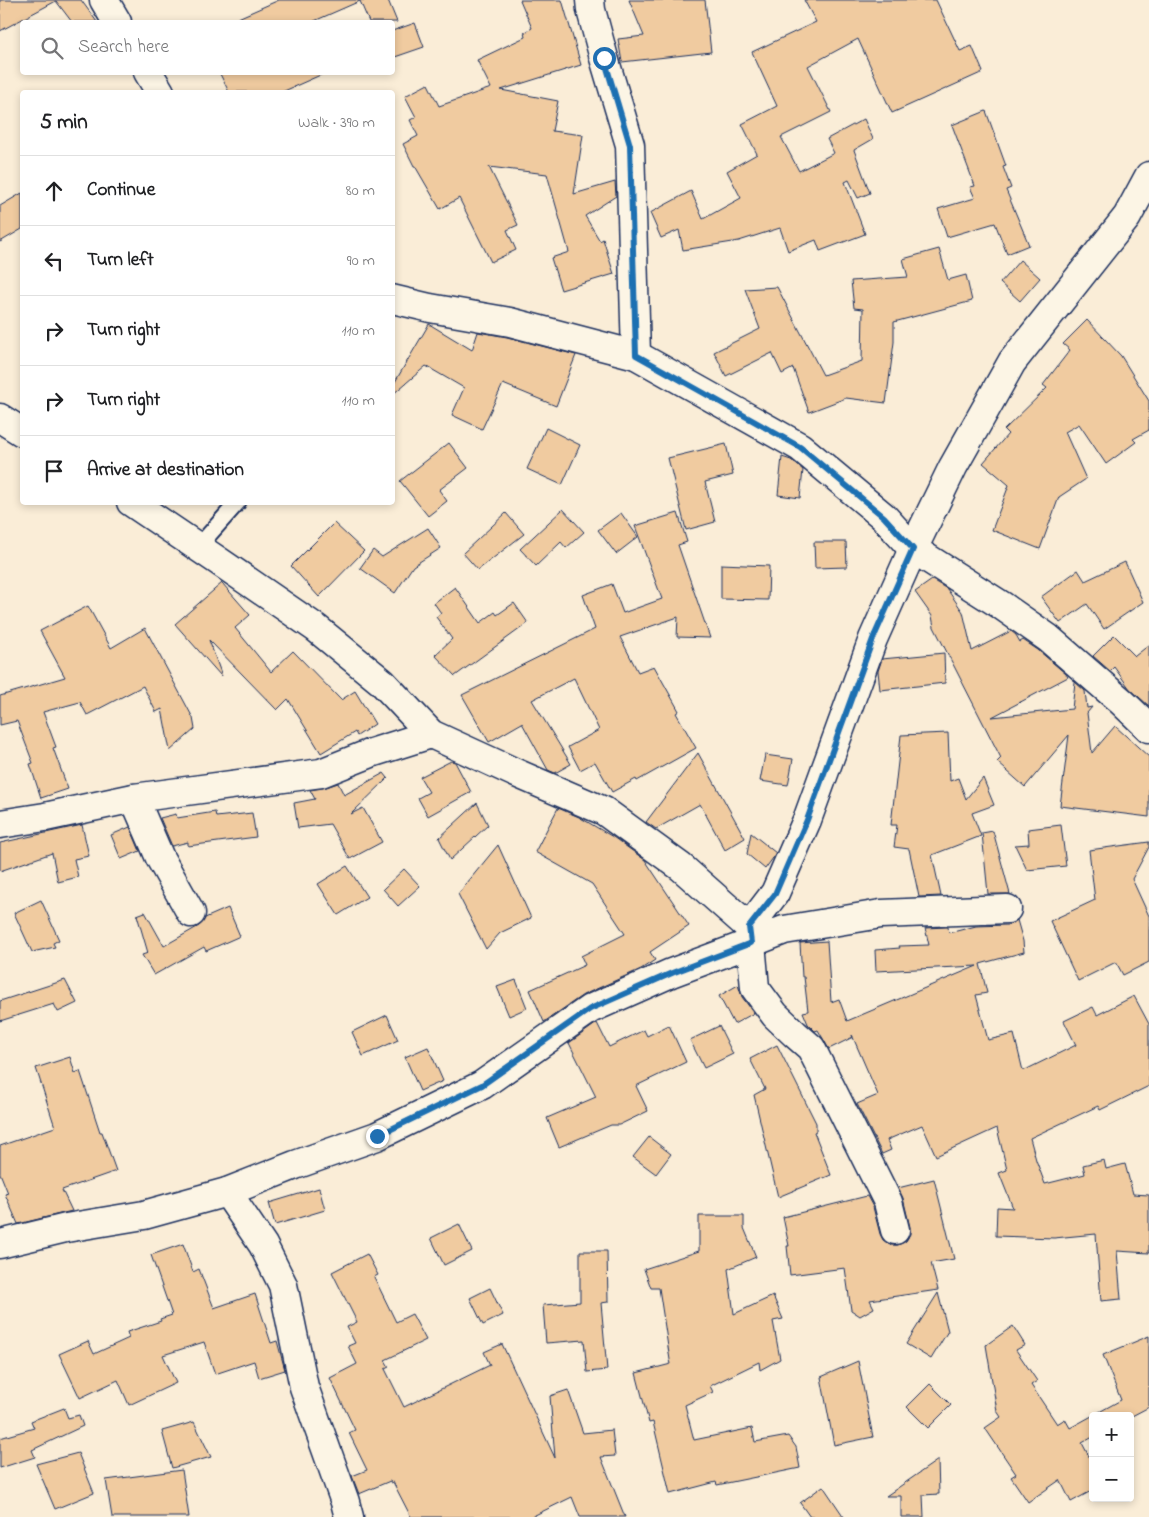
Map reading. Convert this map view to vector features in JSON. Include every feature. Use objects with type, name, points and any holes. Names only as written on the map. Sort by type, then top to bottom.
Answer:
[{"type":"street","points":[[104,0],[117,20]]},
{"type":"street","points":[[590,0],[601,48],[630,145],[636,355]]},
{"type":"street","points":[[150,75],[159,90]]},
{"type":"street","points":[[895,1230],[888,1202],[812,1048],[775,1015],[755,988],[750,935],[775,894],[807,820],[873,639],[913,549],[953,467],[1012,362],[1127,217],[1149,176]]},
{"type":"street","points":[[395,300],[510,322],[636,355],[800,447],[884,517],[913,549],[1002,605],[1048,638],[1149,728]]},
{"type":"street","points":[[0,418],[20,431]]},
{"type":"street","points":[[135,505],[323,634],[382,682],[431,734],[604,811],[681,867],[750,935]]},
{"type":"street","points":[[0,824],[46,817],[134,798],[321,773],[371,753],[431,734]]},
{"type":"street","points":[[134,798],[160,858],[191,914]]},
{"type":"street","points":[[0,1236],[0,1244],[66,1228],[144,1215],[227,1192],[294,1165],[377,1136],[482,1085],[590,1009],[672,973],[750,935],[881,914],[1007,910]]},
{"type":"street","points":[[227,1192],[263,1245],[283,1285],[304,1387],[346,1502],[349,1517]]},
{"type":"lane","points":[[198,547],[235,505]]},
{"type":"building","points":[[0,0],[81,0],[96,20],[70,20],[56,1],[0,31]]},
{"type":"building","points":[[279,0],[388,0],[397,22],[395,20],[368,20],[360,1],[317,20],[234,20]]},
{"type":"building","points":[[520,0],[562,0],[581,65],[501,90],[558,101],[552,131],[583,135],[574,194],[615,182],[616,196],[585,216],[600,241],[603,239],[614,274],[561,290],[551,258],[569,252],[547,174],[489,167],[518,225],[507,230],[516,250],[491,262],[459,198],[440,209],[403,144],[418,136],[410,120],[416,117],[405,96],[428,84],[439,106],[491,88],[477,60],[525,37],[524,33],[532,28]]},
{"type":"building","points":[[629,0],[705,0],[711,52],[622,62],[618,39],[644,36]]},
{"type":"building","points":[[804,0],[936,0],[960,51],[972,46],[983,72],[892,113],[858,39],[808,66],[831,112],[781,137],[799,171],[834,153],[827,139],[864,119],[873,139],[854,150],[870,193],[858,198],[849,180],[845,182],[865,234],[820,251],[816,240],[788,251],[780,228],[739,241],[683,250],[679,230],[661,238],[650,213],[691,191],[703,219],[741,198],[727,171],[757,154],[742,124],[777,106],[752,52],[816,22]]},
{"type":"building","points":[[415,23],[424,47],[395,57],[395,30]]},
{"type":"building","points":[[220,75],[320,75],[287,90],[228,90]]},
{"type":"building","points":[[986,111],[1006,166],[1003,167],[1011,188],[1006,190],[1029,245],[1007,254],[995,223],[947,237],[938,209],[975,198],[970,187],[975,186],[952,125]]},
{"type":"building","points":[[20,194],[20,230],[0,242],[0,206]]},
{"type":"building","points":[[939,249],[948,280],[966,275],[972,301],[894,322],[894,342],[886,403],[846,398],[809,412],[793,368],[782,374],[772,353],[726,376],[714,352],[760,329],[745,289],[777,287],[823,375],[862,361],[863,309],[854,308],[851,281],[908,277],[903,259]]},
{"type":"building","points":[[1020,260],[1040,278],[1020,301],[1000,283]]},
{"type":"building","points":[[1087,320],[1121,356],[1149,401],[1149,430],[1133,439],[1136,442],[1106,464],[1079,424],[1065,432],[1086,479],[1059,497],[1040,549],[992,530],[1009,485],[983,463],[1008,434],[1004,430],[1047,388],[1043,385],[1070,350],[1063,344]]},
{"type":"building","points":[[429,324],[472,350],[478,332],[507,337],[576,355],[556,406],[503,384],[482,429],[452,415],[464,388],[426,366],[395,392],[395,382]]},
{"type":"building","points":[[546,428],[580,445],[562,485],[527,469]]},
{"type":"building","points":[[449,443],[468,468],[439,490],[447,501],[428,516],[400,481]]},
{"type":"building","points":[[726,444],[733,475],[705,482],[715,522],[686,530],[668,458]]},
{"type":"building","points":[[782,457],[791,460],[803,470],[800,498],[778,495]]},
{"type":"building","points":[[563,509],[584,532],[566,548],[561,542],[536,566],[520,549]]},
{"type":"building","points":[[506,513],[524,534],[478,570],[463,553]]},
{"type":"building","points":[[621,513],[638,537],[616,554],[598,530]]},
{"type":"building","points":[[678,513],[687,542],[678,545],[710,638],[677,637],[678,617],[620,637],[638,672],[654,666],[679,711],[676,713],[696,748],[637,781],[636,779],[612,792],[595,762],[580,770],[568,747],[599,730],[574,678],[532,700],[571,764],[555,773],[548,770],[522,723],[489,742],[462,695],[595,629],[583,595],[612,584],[623,613],[662,599],[635,526]]},
{"type":"building","points":[[334,523],[364,551],[319,597],[291,566]]},
{"type":"building","points":[[428,528],[441,548],[413,566],[395,593],[360,568],[373,550],[382,557]]},
{"type":"building","points":[[814,542],[846,542],[847,567],[815,568]]},
{"type":"building","points":[[1125,562],[1143,602],[1104,629],[1087,604],[1060,623],[1041,597],[1078,570],[1085,581]]},
{"type":"building","points":[[721,564],[769,566],[768,600],[721,599]]},
{"type":"building","points":[[932,580],[947,589],[963,612],[972,651],[1011,631],[1020,642],[1023,640],[1038,650],[1068,677],[992,717],[1072,709],[1075,682],[1085,691],[1087,708],[1092,707],[1087,713],[1092,753],[1115,726],[1149,757],[1149,817],[1060,806],[1069,735],[1025,787],[997,762],[1001,758],[934,627],[932,616],[915,592]]},
{"type":"building","points":[[222,583],[250,615],[235,628],[271,672],[293,651],[341,700],[355,691],[375,724],[357,736],[355,732],[321,753],[288,699],[277,710],[209,640],[221,676],[175,624]]},
{"type":"building","points":[[455,587],[480,623],[495,612],[497,615],[514,603],[528,623],[455,676],[435,655],[452,639],[436,617],[441,613],[434,603]]},
{"type":"building","points":[[88,606],[111,648],[145,628],[193,718],[195,729],[170,751],[162,709],[156,712],[143,686],[87,715],[80,702],[43,712],[56,747],[53,748],[68,789],[41,798],[30,764],[33,763],[17,721],[0,725],[0,696],[65,677],[40,631]]},
{"type":"building","points":[[1114,635],[1135,656],[1149,645],[1149,706],[1130,689],[1114,667],[1110,671],[1093,656]]},
{"type":"building","points":[[944,653],[945,683],[880,690],[878,671],[882,659]]},
{"type":"building","points":[[948,733],[950,781],[958,778],[966,799],[983,778],[994,805],[972,813],[981,836],[932,855],[941,896],[919,897],[909,849],[894,847],[897,825],[891,825],[901,735]]},
{"type":"building","points":[[698,753],[745,838],[725,850],[700,804],[656,829],[646,822]]},
{"type":"building","points":[[765,755],[793,759],[788,785],[760,781]]},
{"type":"building","points":[[451,761],[455,762],[471,792],[428,816],[418,798],[429,792],[420,777]]},
{"type":"building","points":[[384,773],[388,778],[351,814],[363,808],[382,842],[350,859],[330,824],[298,828],[294,803],[315,799],[310,790],[338,783],[344,795]]},
{"type":"building","points":[[477,803],[488,825],[450,860],[439,838]]},
{"type":"building","points":[[558,808],[579,817],[613,837],[645,860],[689,926],[650,952],[655,960],[641,969],[583,995],[544,1022],[530,990],[585,965],[581,956],[625,934],[592,884],[535,852]]},
{"type":"building","points":[[215,812],[216,817],[252,813],[256,837],[188,846],[188,842],[172,846],[160,818],[176,814],[177,818]]},
{"type":"building","points":[[82,825],[89,856],[74,859],[78,877],[58,882],[52,853],[0,871],[0,843]]},
{"type":"building","points":[[1061,825],[1066,866],[1027,870],[1015,845],[1029,844],[1028,829]]},
{"type":"building","points":[[130,827],[140,851],[121,859],[111,835]]},
{"type":"building","points":[[993,831],[1010,894],[988,894],[982,833]]},
{"type":"building","points":[[751,833],[776,853],[765,869],[747,854]]},
{"type":"building","points":[[1149,842],[1149,847],[1132,879],[1149,916],[1149,962],[1123,975],[1116,962],[1078,981],[1050,921],[1095,900],[1089,850]]},
{"type":"building","points":[[498,845],[531,918],[500,933],[486,949],[458,894]]},
{"type":"building","points":[[347,866],[367,897],[338,915],[318,884]]},
{"type":"building","points":[[404,869],[420,886],[398,906],[383,889]]},
{"type":"building","points":[[41,900],[59,940],[53,943],[55,947],[32,952],[14,913]]},
{"type":"building","points":[[228,908],[240,936],[206,951],[204,947],[154,975],[142,955],[148,953],[137,915],[145,912],[164,946],[199,926],[205,918]]},
{"type":"building","points":[[1017,920],[1024,952],[980,964],[987,993],[976,995],[988,1040],[1014,1034],[1023,1071],[1076,1045],[1064,1021],[1093,1007],[1097,1015],[1134,996],[1149,1024],[1149,1086],[1100,1110],[1098,1106],[1030,1138],[1045,1184],[1085,1174],[1083,1165],[1104,1160],[1106,1169],[1125,1164],[1133,1194],[1149,1195],[1149,1253],[1117,1251],[1121,1299],[1101,1301],[1096,1234],[1054,1238],[996,1236],[997,1207],[1013,1208],[999,1173],[1007,1170],[997,1128],[936,1156],[922,1125],[887,1140],[891,1150],[882,1154],[857,1104],[878,1095],[853,1037],[829,1049],[818,1030],[815,1031],[808,1024],[803,1012],[808,1011],[804,977],[802,977],[800,943],[827,941],[831,1002],[839,999],[847,1021],[977,966],[876,971],[875,950],[900,948],[899,946],[929,945],[925,928],[948,927],[949,933],[976,926],[1008,925]]},
{"type":"building","points":[[65,980],[77,1003],[58,1012],[54,1004],[0,1021],[0,1001]]},
{"type":"building","points":[[516,980],[527,1008],[509,1016],[497,987]]},
{"type":"building","points":[[738,985],[742,997],[754,1013],[734,1024],[719,996]]},
{"type":"building","points":[[387,1015],[398,1040],[363,1056],[352,1032]]},
{"type":"building","points":[[597,1023],[609,1047],[644,1030],[647,1036],[669,1025],[686,1062],[636,1086],[648,1111],[619,1125],[611,1125],[559,1147],[547,1118],[596,1097],[569,1043]]},
{"type":"building","points":[[719,1026],[733,1054],[704,1068],[690,1040]]},
{"type":"building","points":[[777,1045],[816,1123],[816,1131],[814,1132],[831,1175],[778,1197],[754,1095],[765,1089],[750,1059]]},
{"type":"building","points":[[428,1047],[443,1081],[420,1091],[405,1057]]},
{"type":"building","points":[[70,1057],[75,1073],[80,1071],[100,1132],[102,1132],[116,1171],[62,1190],[72,1211],[18,1224],[5,1194],[8,1193],[0,1173],[0,1146],[55,1127],[36,1068]]},
{"type":"building","points":[[649,1137],[671,1154],[656,1174],[633,1157]]},
{"type":"building","points":[[934,1179],[954,1259],[931,1263],[938,1290],[870,1300],[874,1308],[860,1316],[851,1310],[845,1268],[790,1275],[787,1246],[789,1246],[783,1217],[867,1196],[873,1207],[883,1240],[890,1245],[898,1245],[906,1241],[910,1234],[910,1227],[903,1198],[898,1188]]},
{"type":"building","points":[[319,1188],[325,1210],[275,1225],[269,1203]]},
{"type":"building","points":[[699,1216],[744,1216],[744,1228],[756,1257],[728,1269],[734,1314],[773,1296],[783,1319],[773,1321],[780,1359],[760,1370],[759,1362],[710,1386],[713,1392],[685,1405],[694,1440],[752,1428],[755,1442],[788,1436],[796,1447],[800,1468],[717,1485],[716,1482],[670,1494],[653,1422],[649,1423],[636,1373],[671,1364],[659,1288],[651,1288],[644,1269],[699,1251]]},
{"type":"building","points":[[459,1224],[472,1251],[444,1265],[431,1238]]},
{"type":"building","points":[[183,1244],[193,1272],[199,1269],[214,1308],[255,1294],[271,1343],[277,1341],[285,1370],[259,1378],[254,1361],[215,1374],[204,1342],[163,1355],[176,1383],[129,1405],[118,1380],[80,1398],[59,1354],[88,1341],[94,1354],[129,1338],[127,1332],[161,1321],[160,1319],[172,1315],[151,1255]]},
{"type":"building","points":[[580,1251],[607,1251],[608,1302],[601,1303],[607,1370],[587,1372],[584,1340],[546,1343],[543,1305],[580,1302]]},
{"type":"building","points":[[367,1254],[378,1275],[374,1277],[396,1322],[412,1314],[426,1340],[385,1360],[389,1367],[385,1369],[404,1407],[490,1365],[484,1352],[502,1344],[555,1458],[550,1396],[568,1390],[583,1433],[612,1430],[615,1456],[601,1457],[625,1517],[580,1517],[572,1497],[531,1517],[411,1517],[393,1482],[391,1483],[390,1481],[359,1494],[352,1476],[367,1470],[349,1433],[355,1430],[330,1378],[357,1364],[348,1346],[355,1343],[347,1327],[357,1322],[332,1272]]},
{"type":"building","points":[[490,1288],[503,1315],[483,1325],[470,1298]]},
{"type":"building","points":[[938,1293],[948,1331],[931,1359],[906,1344]]},
{"type":"building","points":[[1013,1326],[1025,1345],[1016,1350],[1037,1381],[1031,1385],[1057,1424],[1065,1419],[1070,1428],[1089,1418],[1089,1439],[1082,1443],[1089,1456],[1089,1492],[1071,1502],[1060,1480],[1028,1502],[1011,1477],[1016,1474],[985,1428],[1001,1417],[997,1411],[986,1345]]},
{"type":"building","points":[[1149,1336],[1149,1407],[1134,1415],[1134,1412],[1099,1412],[1121,1400],[1103,1355]]},
{"type":"building","points":[[858,1361],[873,1437],[834,1445],[821,1377]]},
{"type":"building","points":[[930,1384],[951,1405],[928,1428],[907,1407]]},
{"type":"building","points":[[64,1408],[68,1418],[79,1415],[83,1426],[32,1450],[35,1457],[0,1468],[0,1438],[34,1428],[31,1421]]},
{"type":"building","points":[[194,1422],[211,1457],[172,1468],[162,1431]]},
{"type":"building","points":[[78,1453],[94,1493],[55,1509],[36,1464]]},
{"type":"building","points":[[938,1460],[939,1494],[923,1495],[924,1517],[901,1517],[901,1496],[886,1496]]},
{"type":"building","points":[[182,1470],[189,1517],[112,1517],[106,1480]]},
{"type":"building","points":[[823,1486],[844,1517],[810,1517],[800,1503]]},
{"type":"route","points":[[377,1136],[482,1085],[590,1009],[672,973],[751,943],[749,927],[775,894],[807,820],[873,639],[913,549],[884,517],[800,447],[636,355],[630,145],[604,58]]}]
